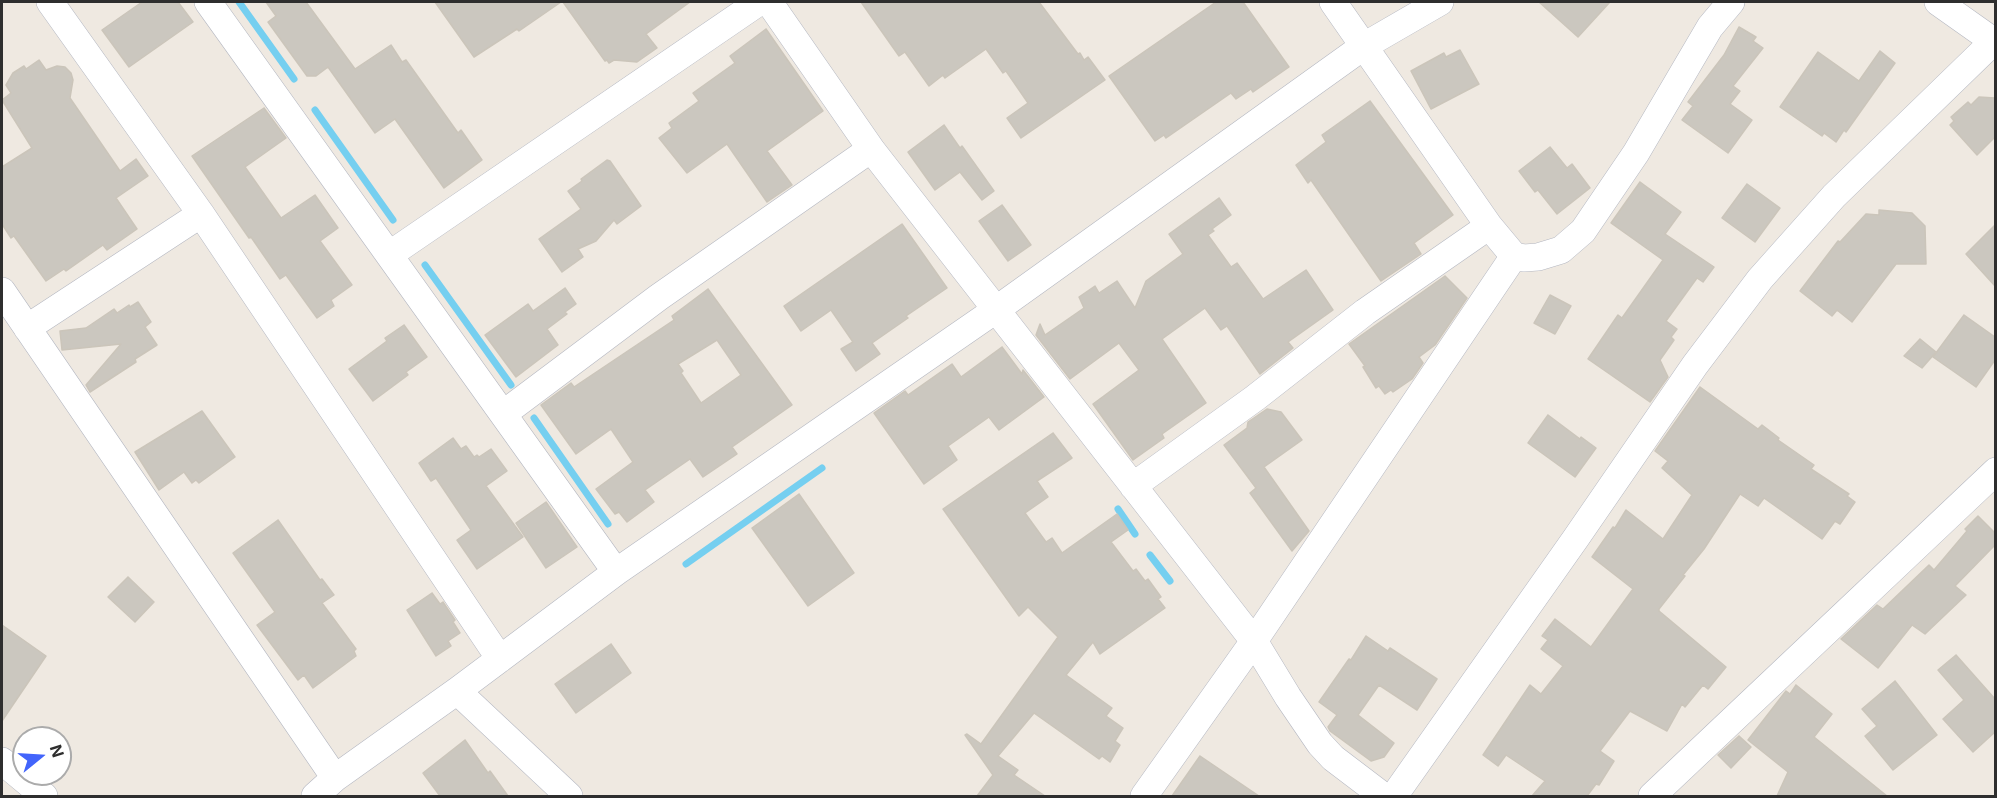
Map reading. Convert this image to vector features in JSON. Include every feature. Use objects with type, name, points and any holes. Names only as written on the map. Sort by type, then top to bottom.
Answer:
[{"type":"street","points":[[50,2],[201,214],[500,659]]},
{"type":"street","points":[[208,2],[616,572]]},
{"type":"street","points":[[389,255],[759,2]]},
{"type":"street","points":[[769,2],[872,149],[1254,641],[1320,744],[1333,758],[1383,796]]},
{"type":"street","points":[[1332,2],[1489,226],[1514,256],[1524,258],[1538,257],[1562,250],[1583,231],[1636,153],[1710,27],[1731,2]]},
{"type":"street","points":[[315,796],[335,778],[616,572],[997,309],[1364,46],[1440,2]]},
{"type":"street","points":[[1394,796],[1695,365],[1760,279],[1834,196],[1995,41],[1938,2]]},
{"type":"street","points":[[503,414],[659,297],[872,149]]},
{"type":"street","points":[[27,328],[201,214]]},
{"type":"street","points":[[1133,486],[1255,398],[1365,312],[1489,226]]},
{"type":"street","points":[[1144,796],[1254,641],[1514,256]]},
{"type":"street","points":[[2,291],[335,778]]},
{"type":"street","points":[[1652,796],[1995,471]]},
{"type":"street","points":[[456,691],[568,796]]},
{"type":"street","points":[[2,761],[44,796]]},
{"type":"building","points":[[142,2],[178,2],[193,22],[129,67],[102,30]]},
{"type":"building","points":[[266,2],[306,2],[355,69],[391,45],[402,62],[406,60],[458,133],[461,130],[482,160],[444,188],[395,119],[375,133],[328,67],[316,76],[307,76],[268,22],[276,16]]},
{"type":"building","points":[[435,2],[561,2],[519,31],[517,29],[474,57]]},
{"type":"building","points":[[563,2],[690,2],[646,34],[657,48],[637,62],[614,60],[609,63],[605,61]]},
{"type":"building","points":[[861,2],[1039,2],[1078,54],[1080,53],[1084,60],[1088,57],[1105,80],[1021,138],[1007,118],[1028,103],[1006,71],[1003,73],[986,49],[945,78],[943,75],[929,86],[905,52],[899,56]]},
{"type":"building","points":[[1216,2],[1243,2],[1289,67],[1253,92],[1251,89],[1236,99],[1231,93],[1166,138],[1164,135],[1155,141],[1109,76]]},
{"type":"building","points":[[1539,2],[1610,2],[1578,37]]},
{"type":"building","points":[[1739,27],[1756,37],[1753,41],[1763,48],[1733,86],[1740,91],[1730,104],[1752,120],[1728,153],[1682,120],[1693,106],[1688,102],[1724,55]]},
{"type":"building","points":[[766,29],[823,111],[767,151],[792,185],[767,202],[727,144],[687,173],[659,138],[672,128],[669,123],[699,101],[693,93],[735,63],[730,56]]},
{"type":"building","points":[[1460,50],[1479,84],[1431,109],[1411,71],[1444,53],[1446,57]]},
{"type":"building","points":[[1880,51],[1895,63],[1846,132],[1844,130],[1836,142],[1824,133],[1822,136],[1780,107],[1818,52],[1859,81]]},
{"type":"building","points":[[39,60],[46,70],[57,66],[65,67],[71,73],[73,80],[70,98],[120,171],[136,159],[148,176],[116,198],[137,229],[107,250],[103,245],[66,271],[64,269],[46,281],[14,236],[11,238],[2,224],[2,167],[32,148],[2,100],[11,93],[6,85],[13,73],[24,66],[26,69]]},
{"type":"building","points":[[1979,97],[1995,98],[1995,137],[1977,155],[1950,125],[1954,121],[1951,117],[1968,102],[1971,105]]},
{"type":"building","points":[[1370,101],[1453,215],[1414,243],[1421,254],[1381,281],[1311,180],[1308,183],[1296,165],[1326,142],[1322,135]]},
{"type":"building","points":[[264,108],[286,138],[245,167],[281,218],[315,195],[338,228],[320,241],[352,285],[331,300],[334,306],[317,318],[286,275],[280,279],[192,156]]},
{"type":"building","points":[[944,125],[994,191],[982,200],[960,172],[935,190],[908,152]]},
{"type":"building","points":[[1550,147],[1567,168],[1572,164],[1590,188],[1557,214],[1538,190],[1535,192],[1519,171]]},
{"type":"building","points":[[607,160],[610,161],[641,206],[617,224],[614,220],[596,241],[578,249],[583,257],[562,272],[539,239],[581,209],[568,191]]},
{"type":"building","points":[[1640,182],[1681,212],[1665,234],[1714,267],[1703,282],[1697,278],[1666,321],[1677,329],[1671,337],[1674,340],[1660,360],[1668,377],[1650,402],[1588,359],[1618,315],[1622,318],[1663,260],[1611,223]]},
{"type":"building","points":[[1747,184],[1780,208],[1755,242],[1722,218]]},
{"type":"building","points":[[1219,198],[1231,215],[1212,229],[1214,231],[1208,235],[1231,267],[1237,263],[1263,299],[1306,270],[1333,310],[1288,342],[1293,348],[1260,374],[1227,326],[1221,330],[1205,308],[1162,339],[1206,403],[1162,434],[1164,438],[1133,460],[1093,404],[1139,370],[1119,343],[1070,379],[1036,335],[1040,324],[1045,335],[1084,308],[1079,297],[1095,286],[1099,293],[1117,281],[1135,308],[1146,281],[1183,254],[1169,234]]},
{"type":"building","points":[[1002,205],[1031,245],[1008,261],[979,221]]},
{"type":"building","points":[[1879,210],[1912,213],[1925,226],[1926,264],[1896,264],[1852,322],[1837,310],[1832,316],[1800,291],[1838,241],[1840,242],[1866,214],[1879,215]]},
{"type":"building","points":[[902,224],[947,288],[872,343],[880,354],[856,371],[841,349],[853,342],[831,310],[801,331],[784,306]]},
{"type":"building","points":[[1995,225],[1995,286],[1966,254]]},
{"type":"building","points":[[1445,276],[1467,298],[1435,345],[1419,357],[1423,363],[1412,379],[1393,392],[1391,390],[1385,394],[1379,386],[1376,388],[1363,367],[1365,366],[1349,344]]},
{"type":"building","points":[[565,288],[576,304],[547,329],[558,345],[516,377],[485,335],[528,304],[533,311]]},
{"type":"building","points":[[708,289],[792,405],[732,447],[737,454],[703,477],[690,459],[645,490],[654,502],[627,522],[619,512],[615,514],[596,489],[633,462],[611,429],[576,454],[541,405],[571,383],[574,387],[674,320],[672,316]],"holes":[[[717,340],[741,375],[701,403],[681,373],[683,371],[678,364]]]},
{"type":"building","points":[[1550,295],[1571,306],[1555,334],[1534,323]]},
{"type":"building","points":[[138,302],[151,322],[145,327],[157,345],[135,359],[136,362],[90,392],[86,385],[121,344],[62,350],[60,331],[86,328],[114,309],[117,313]]},
{"type":"building","points":[[1964,315],[1995,337],[1995,360],[1976,387],[1933,357]]},
{"type":"building","points":[[404,325],[427,357],[406,372],[408,375],[373,401],[349,369],[387,341],[385,338]]},
{"type":"building","points":[[1920,339],[1936,352],[1922,368],[1904,356]]},
{"type":"building","points":[[1002,347],[1022,374],[1023,370],[1044,397],[999,430],[989,417],[948,446],[957,460],[924,484],[874,413],[905,391],[908,395],[952,364],[961,377]]},
{"type":"building","points":[[1700,387],[1758,429],[1762,425],[1779,438],[1778,440],[1814,465],[1811,469],[1849,494],[1847,496],[1855,502],[1840,524],[1835,521],[1822,539],[1764,498],[1758,506],[1740,494],[1704,549],[1683,575],[1685,576],[1659,609],[1726,667],[1708,689],[1703,685],[1685,707],[1682,704],[1667,731],[1630,711],[1600,751],[1614,761],[1599,785],[1596,784],[1587,796],[1532,796],[1545,781],[1506,755],[1498,766],[1483,755],[1530,685],[1541,694],[1563,666],[1541,649],[1548,640],[1542,636],[1555,619],[1591,647],[1633,589],[1592,557],[1626,510],[1663,539],[1692,495],[1662,468],[1668,461],[1655,451]]},
{"type":"building","points":[[1267,409],[1281,412],[1302,440],[1264,467],[1309,531],[1292,551],[1250,493],[1256,488],[1224,445],[1247,428],[1248,422]]},
{"type":"building","points":[[202,411],[235,457],[199,483],[196,480],[192,483],[184,472],[159,490],[135,452]]},
{"type":"building","points":[[1548,415],[1596,448],[1575,477],[1528,443]]},
{"type":"building","points":[[1053,433],[1072,458],[1037,481],[1048,497],[1025,513],[1046,542],[1052,538],[1062,553],[1117,514],[1128,530],[1111,542],[1133,571],[1136,569],[1145,581],[1148,579],[1161,597],[1158,599],[1165,608],[1100,654],[1093,642],[1066,675],[1112,708],[1106,716],[1123,728],[1115,741],[1120,745],[1110,762],[1102,756],[1099,759],[1034,713],[998,756],[1018,770],[1014,775],[1045,796],[977,796],[993,775],[965,735],[967,734],[981,744],[1058,637],[1028,607],[1019,616],[943,509]]},
{"type":"building","points":[[453,438],[461,449],[466,446],[474,457],[477,455],[479,457],[491,449],[507,471],[486,486],[523,537],[477,569],[457,540],[471,530],[436,478],[431,481],[419,463]]},
{"type":"building","points":[[799,494],[854,573],[808,606],[752,528]]},
{"type":"building","points":[[546,502],[577,547],[546,568],[516,523]]},
{"type":"building","points":[[1978,516],[1995,533],[1995,545],[1955,586],[1966,595],[1925,634],[1912,625],[1878,668],[1841,639],[1877,605],[1883,609],[1929,565],[1934,570],[1967,531],[1965,529]]},
{"type":"building","points":[[278,520],[320,580],[322,579],[334,595],[322,603],[356,649],[354,651],[356,656],[313,688],[304,675],[298,680],[257,625],[275,612],[233,553]]},
{"type":"building","points":[[128,577],[154,602],[135,622],[108,597]]},
{"type":"building","points":[[432,593],[440,604],[443,602],[455,620],[453,622],[460,633],[448,641],[451,646],[436,656],[407,610]]},
{"type":"building","points":[[2,625],[46,656],[2,721]]},
{"type":"building","points":[[1366,636],[1388,651],[1390,648],[1437,679],[1417,710],[1379,685],[1358,715],[1394,743],[1384,757],[1371,761],[1330,731],[1328,727],[1337,715],[1319,702]]},
{"type":"building","points":[[611,644],[631,673],[576,713],[555,684]]},
{"type":"building","points":[[1956,655],[1995,699],[1995,732],[1973,752],[1943,719],[1964,700],[1938,670]]},
{"type":"building","points":[[1895,681],[1937,735],[1893,770],[1865,736],[1877,726],[1862,709]]},
{"type":"building","points":[[1796,685],[1832,714],[1814,737],[1887,796],[1777,796],[1788,772],[1748,740],[1786,691],[1790,694]]},
{"type":"building","points":[[1739,736],[1751,747],[1731,768],[1718,755]]},
{"type":"building","points":[[465,740],[488,773],[490,771],[508,796],[440,796],[423,773]]},
{"type":"building","points":[[1200,756],[1259,796],[1172,796]]},
{"type":"waterway","points":[[239,2],[294,79]]},
{"type":"waterway","points":[[315,110],[393,220]]},
{"type":"waterway","points":[[425,265],[511,385]]},
{"type":"waterway","points":[[534,418],[608,524]]},
{"type":"waterway","points":[[686,564],[822,468]]},
{"type":"waterway","points":[[1118,509],[1135,534]]},
{"type":"waterway","points":[[1150,555],[1170,581]]}]
